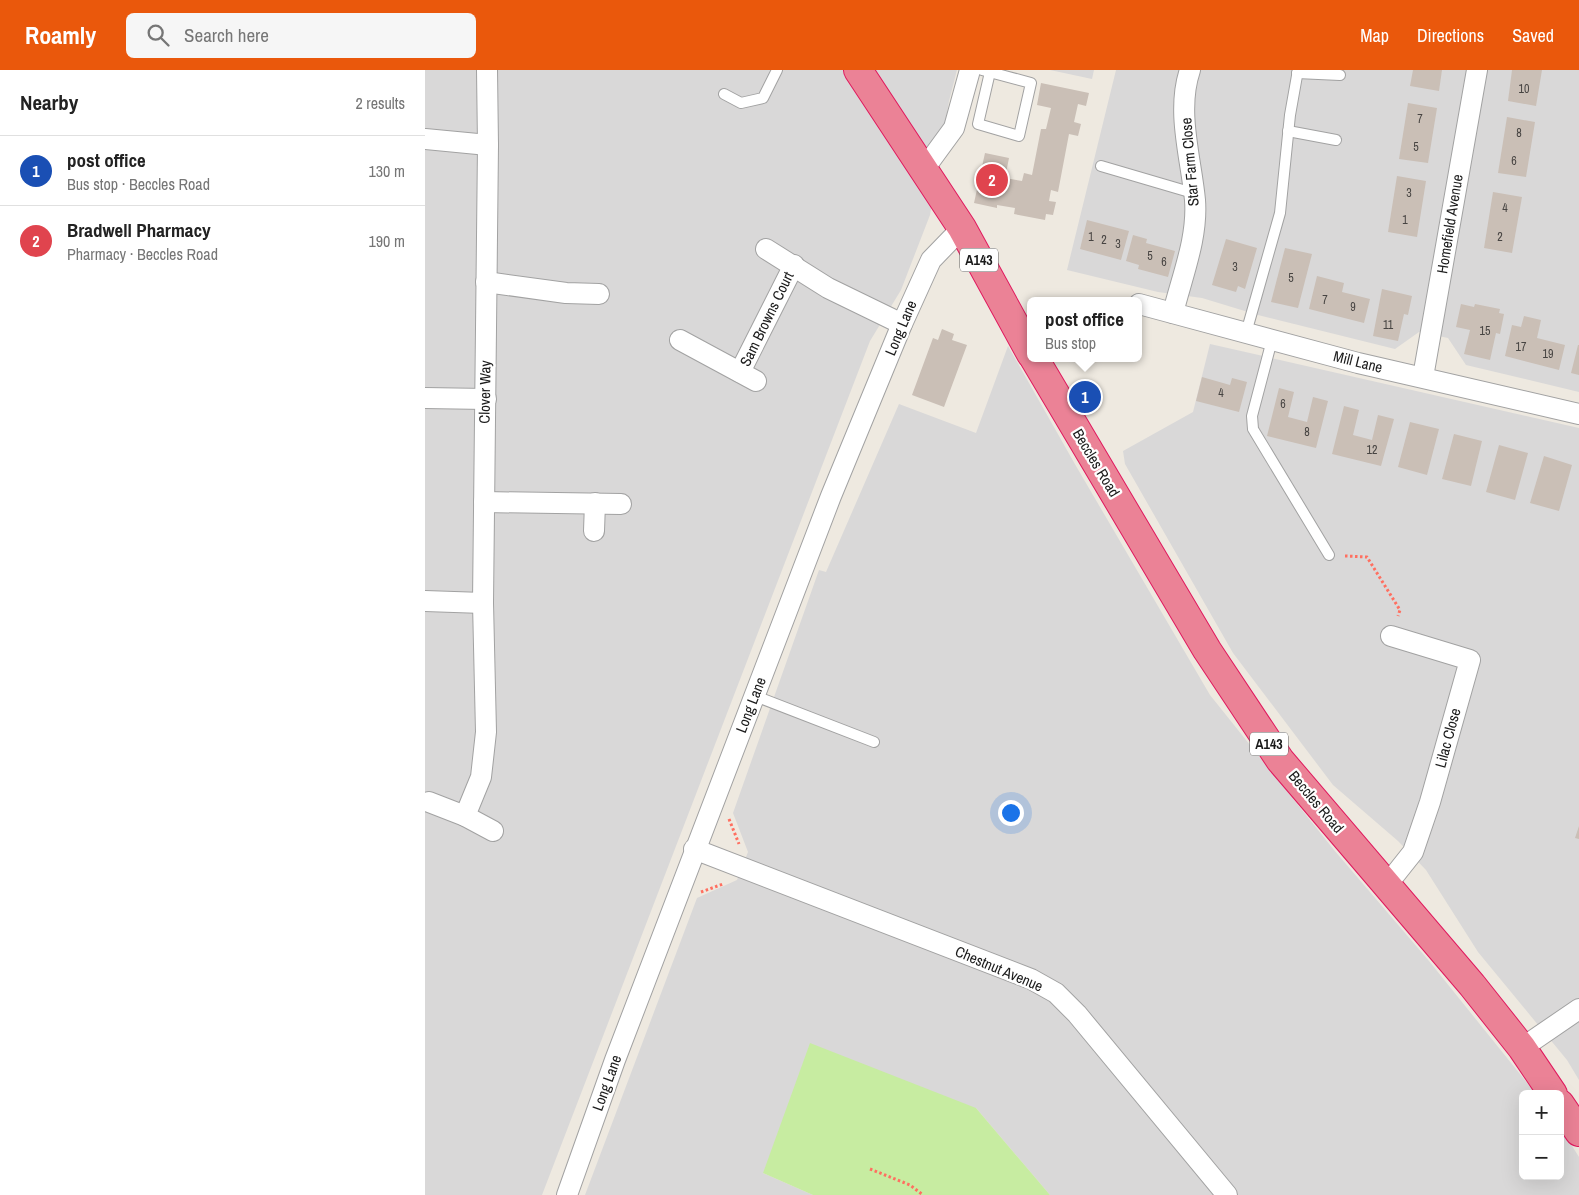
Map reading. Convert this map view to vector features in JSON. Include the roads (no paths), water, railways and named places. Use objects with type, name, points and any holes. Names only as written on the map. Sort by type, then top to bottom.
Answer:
[{"type":"highway","name":"Beccles Road","points":[[858,70],[962,228],[1027,344]]},
{"type":"highway","name":"Beccles Road","points":[[1037,362],[1207,650],[1280,760],[1472,985],[1522,1048],[1550,1090]]},
{"type":"highway","points":[[1564,1110],[1579,1132]]},
{"type":"street","name":"Clover Way","points":[[465,816],[481,777],[486,732],[483,603],[487,282],[487,70]]},
{"type":"street","points":[[924,168],[954,128],[970,70]]},
{"type":"street","name":"Star Farm Close","points":[[1173,313],[1193,236],[1193,193],[1185,117],[1187,79],[1190,70]]},
{"type":"street","name":"Homefield Avenue","points":[[1423,377],[1477,70]]},
{"type":"street","points":[[425,139],[488,145]]},
{"type":"street","name":"Long Lane","points":[[567,1195],[694,849],[755,696],[831,496],[902,324],[931,260],[962,228]]},
{"type":"street","name":"Sam Browns Court","points":[[765,249],[794,265],[828,288],[902,324]]},
{"type":"street","name":"Sam Browns Court","points":[[680,340],[748,376],[794,265]]},
{"type":"street","points":[[487,282],[566,294],[599,294]]},
{"type":"street","name":"Mill Lane","points":[[1142,305],[1358,363],[1579,414]]},
{"type":"street","points":[[425,398],[485,399]]},
{"type":"street","points":[[484,502],[621,504]]},
{"type":"street","points":[[595,503],[595,531]]},
{"type":"street","points":[[425,601],[483,603]]},
{"type":"street","name":"Lilac Close","points":[[1387,886],[1413,852],[1430,802],[1470,660],[1391,636]]},
{"type":"street","points":[[429,802],[465,816],[493,831]]},
{"type":"street","name":"Chestnut Avenue","points":[[694,849],[1031,979],[1056,993],[1077,1014],[1227,1195]]},
{"type":"street","points":[[1522,1048],[1579,1009]]},
{"type":"lane","points":[[724,94],[741,103],[763,98],[777,70]]},
{"type":"lane","points":[[986,71],[1031,83],[1019,136],[978,124],[986,71]]},
{"type":"lane","points":[[1247,334],[1280,213],[1297,72],[1340,76]]},
{"type":"lane","points":[[1289,131],[1335,140]]},
{"type":"lane","points":[[1101,166],[1193,193]]},
{"type":"lane","points":[[1272,340],[1252,416],[1253,429],[1329,555]]},
{"type":"lane","points":[[755,696],[874,742]]},
{"type":"place","name":"Bradwell Pharmacy","points":[[992,180]]},
{"type":"place","name":"post office","points":[[1085,397]]}]
